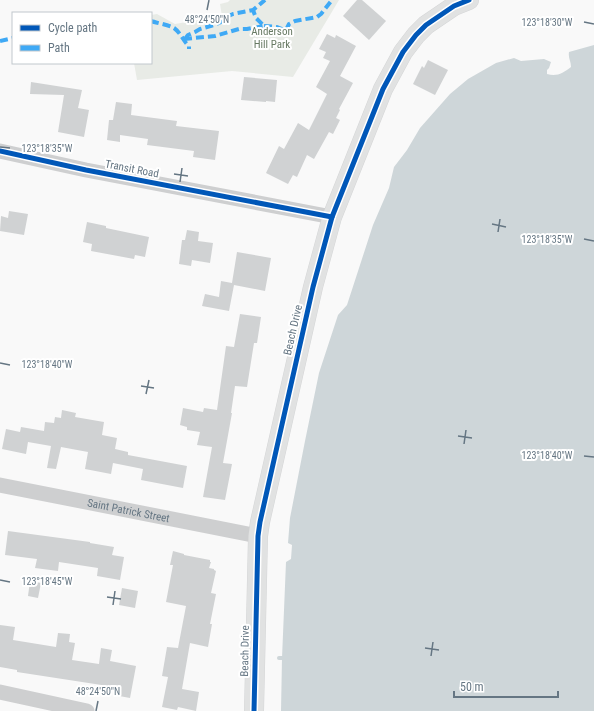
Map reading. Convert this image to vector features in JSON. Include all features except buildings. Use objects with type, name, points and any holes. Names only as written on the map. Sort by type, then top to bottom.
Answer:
[{"type":"main road","name":"Beach Drive","points":[[254,711],[258,536],[260,522],[313,287],[332,217],[383,89],[403,52],[416,34],[426,25],[454,6],[469,0]]},
{"type":"street","name":"Transit Road","points":[[0,152],[332,217]]},
{"type":"street","name":"Saint Patrick Street","points":[[0,485],[258,536]]},
{"type":"street","points":[[0,692],[87,711]]},
{"type":"green space","name":"Anderson Hill Park","points":[[230,0],[339,0],[293,77],[232,71],[137,80],[134,64],[152,64],[152,15],[157,14],[175,24],[222,16],[220,4]]},
{"type":"shaded area","points":[[594,45],[594,711],[281,711],[286,562],[291,559],[292,545],[288,543],[290,518],[319,373],[338,315],[347,305],[373,225],[389,188],[394,167],[407,150],[420,128],[450,94],[468,79],[496,63],[514,58],[521,61],[544,59],[551,62],[547,70],[547,74],[557,75],[563,73],[571,67],[569,52]]},
{"type":"marked path","points":[[185,39],[188,35],[221,22],[226,17],[233,14],[253,10],[265,0]]},
{"type":"marked path","points":[[286,30],[289,24],[295,21],[317,17],[332,0]]},
{"type":"marked path","points":[[184,39],[215,36],[239,29],[264,26],[256,18],[253,10]]},
{"type":"marked path","points":[[152,21],[174,28],[189,46],[189,49]]},
{"type":"marked path","points":[[264,26],[277,27],[289,32],[290,34]]},
{"type":"marked path","points":[[0,41],[12,38]]},
{"type":"cycle path","points":[[254,711],[258,536],[260,522],[313,287],[332,217],[383,89],[403,52],[426,25],[454,6],[469,0]]},
{"type":"cycle path","points":[[0,151],[86,170],[332,217]]}]
